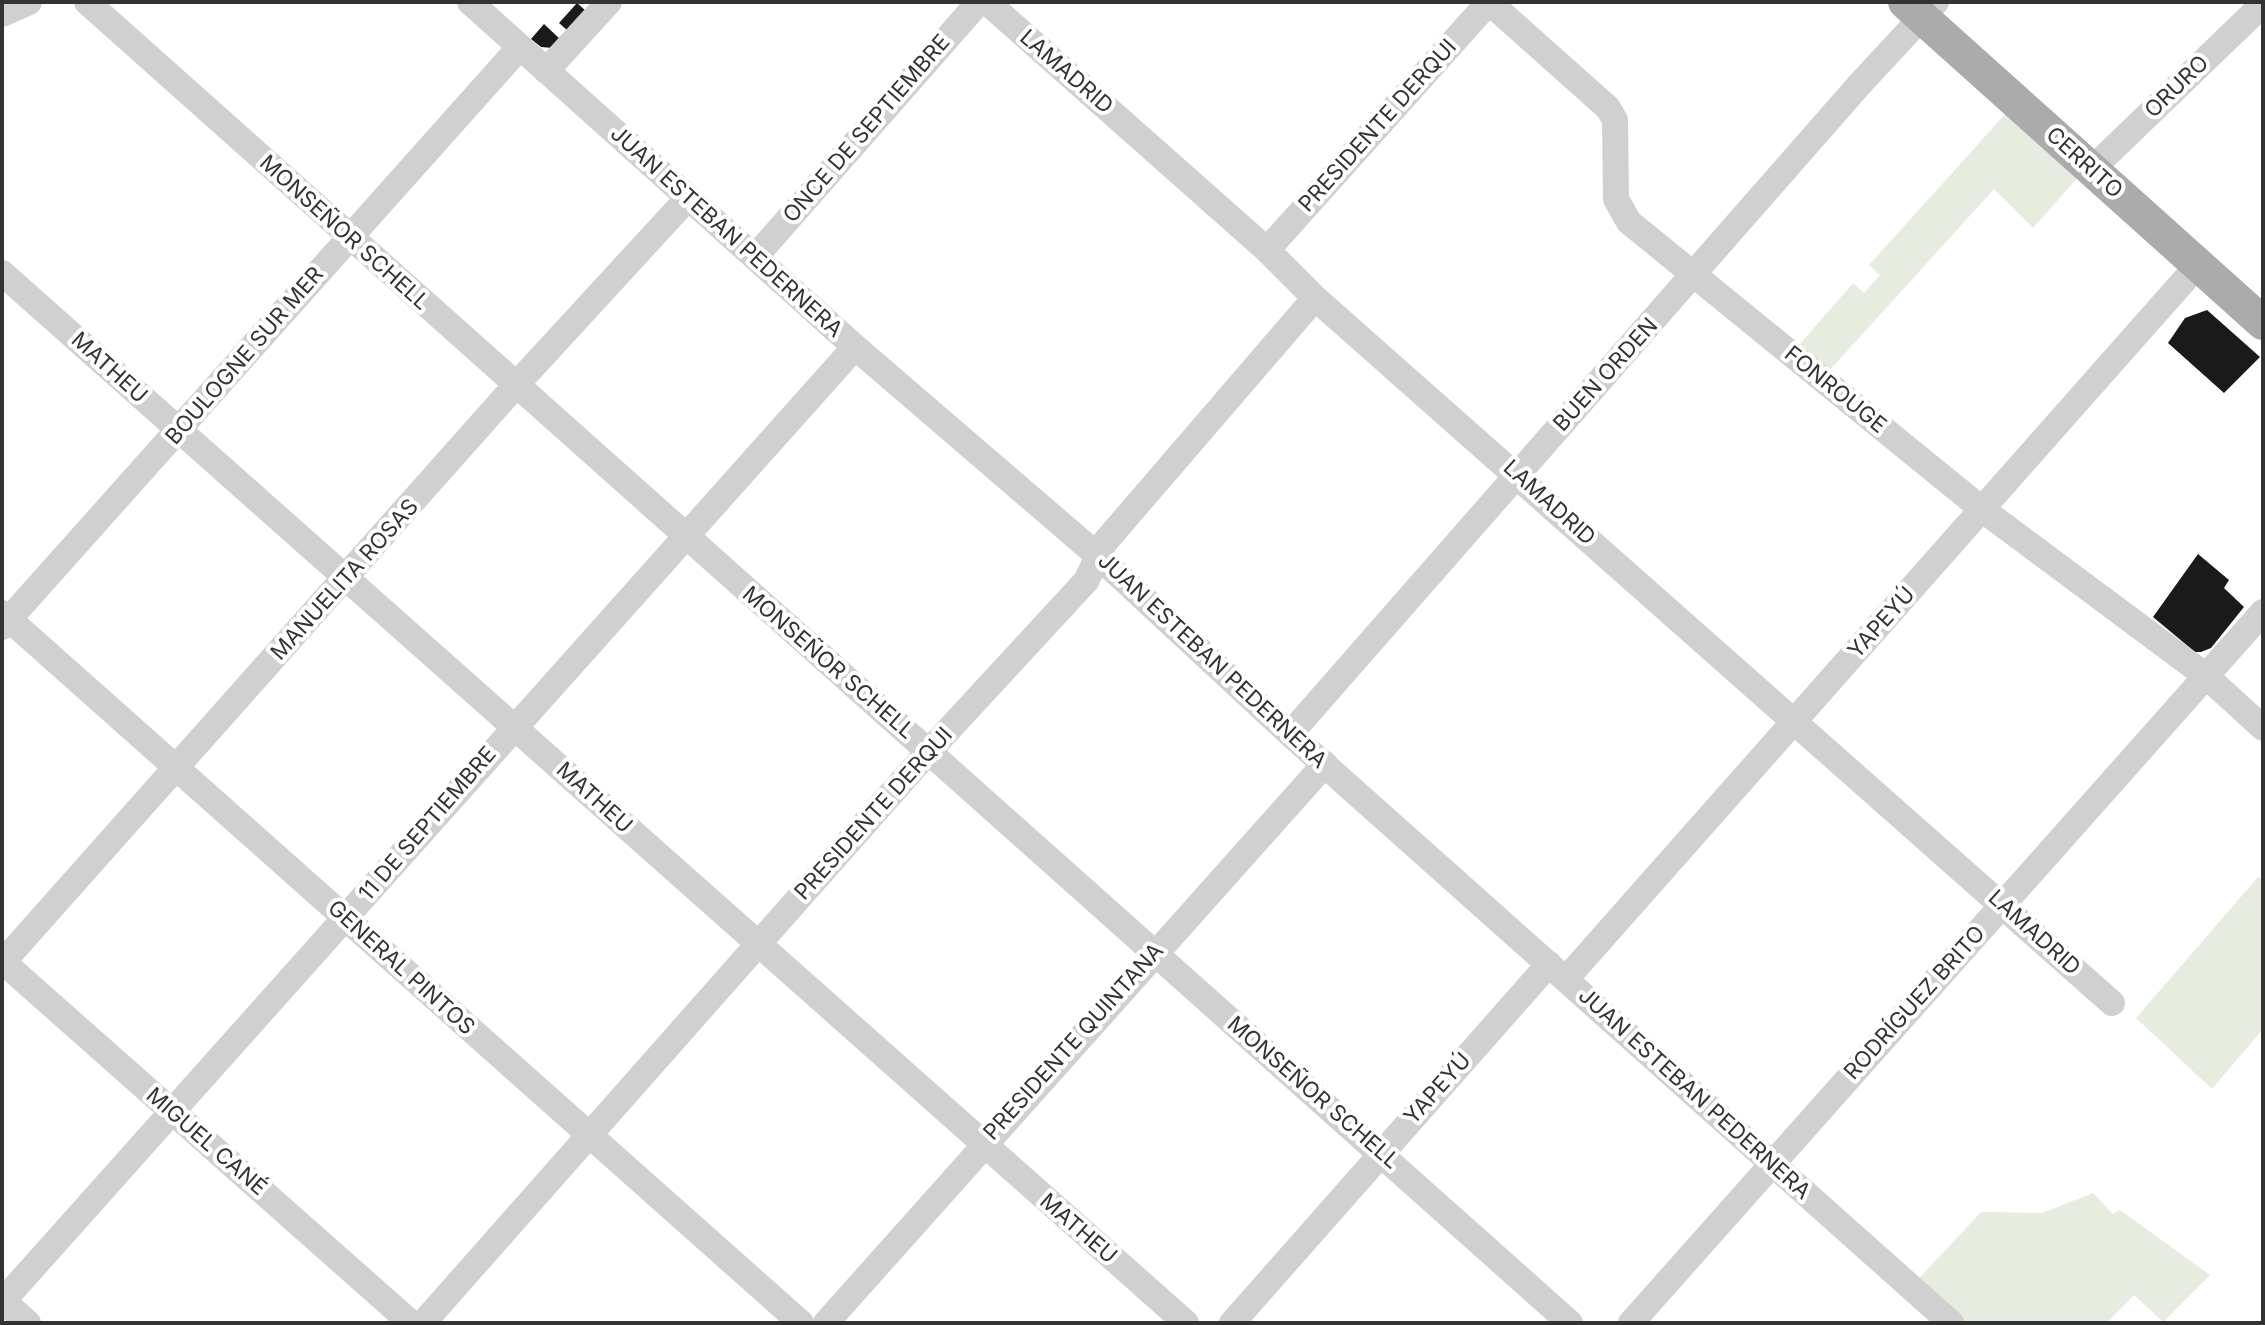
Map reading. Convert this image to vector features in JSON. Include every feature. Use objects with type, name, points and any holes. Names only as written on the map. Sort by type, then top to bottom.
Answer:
[{"type":"main road","name":"CERRITO","points":[[1921,7],[2091,170],[2263,323]]},
{"type":"street","points":[[2,14],[29,2]]},
{"type":"street","name":"MONSEÑOR SCHELL","points":[[87,2],[1570,1323]]},
{"type":"street","name":"JUAN ESTEBAN PEDERNERA","points":[[470,2],[855,347],[1097,555],[1290,734],[1951,1323]]},
{"type":"street","points":[[546,71],[609,2]]},
{"type":"street","name":"ONCE DE SEPTIEMBRE","points":[[755,257],[979,2]]},
{"type":"street","name":"LAMADRID","points":[[987,2],[1267,250],[1315,298],[2112,1003]]},
{"type":"street","name":"PRESIDENTE DERQUI","points":[[1267,250],[1489,2]]},
{"type":"street","name":"FONROUGE","points":[[1489,2],[1608,108],[1615,120],[1616,199],[1619,210],[1695,276],[1983,510],[2206,676],[2263,728]]},
{"type":"street","name":"ORURO","points":[[2091,170],[2263,4]]},
{"type":"street","name":"BUEN ORDEN","points":[[1290,734],[1695,276],[1921,7]]},
{"type":"street","name":"BOULOGNE SUR MER","points":[[4,620],[179,431],[519,48]]},
{"type":"street","name":"MANUELITA ROSAS","points":[[2,962],[347,579],[516,385],[688,198]]},
{"type":"street","name":"YAPEYÚ","points":[[1232,1323],[1381,1153],[1793,722],[2197,266]]},
{"type":"street","name":"MATHEU","points":[[2,273],[1186,1323]]},
{"type":"street","name":"PRESIDENTE DERQUI","points":[[423,1323],[929,751],[1086,581],[1097,555],[1315,298]]},
{"type":"street","name":"11 DE SEPTIEMBRE","points":[[2,1301],[855,347]]},
{"type":"street","name":"RODRÍGUEZ BRITO","points":[[1631,1323],[2263,612]]},
{"type":"street","name":"GENERAL PINTOS","points":[[4,620],[177,768],[801,1323]]},
{"type":"street","name":"PRESIDENTE QUINTANA","points":[[826,1323],[1325,764]]},
{"type":"street","name":"MIGUEL CANÉ","points":[[2,962],[411,1323]]},
{"type":"street","points":[[2,1301],[28,1323]]},
{"type":"shaded area","points":[[2008,111],[2080,175],[2033,228],[1994,189],[1829,371],[1799,345],[1853,283],[1864,293],[1880,275],[1869,265]]},
{"type":"shaded area","points":[[2258,877],[2263,881],[2263,1029],[2212,1089],[2136,1018]]},
{"type":"shaded area","points":[[2093,1193],[2113,1214],[2120,1210],[2210,1275],[2163,1322],[2134,1295],[2107,1323],[1951,1323],[1911,1287],[1981,1212],[2042,1213]]},
{"type":"building","points":[[577,3],[586,11],[568,31],[559,23]]},
{"type":"building","points":[[544,24],[561,40],[553,48],[541,47],[531,39]]},
{"type":"building","points":[[2207,310],[2260,357],[2224,393],[2168,343],[2185,318]]},
{"type":"building","points":[[2198,554],[2229,580],[2224,588],[2244,607],[2211,648],[2195,652],[2153,617]]}]
